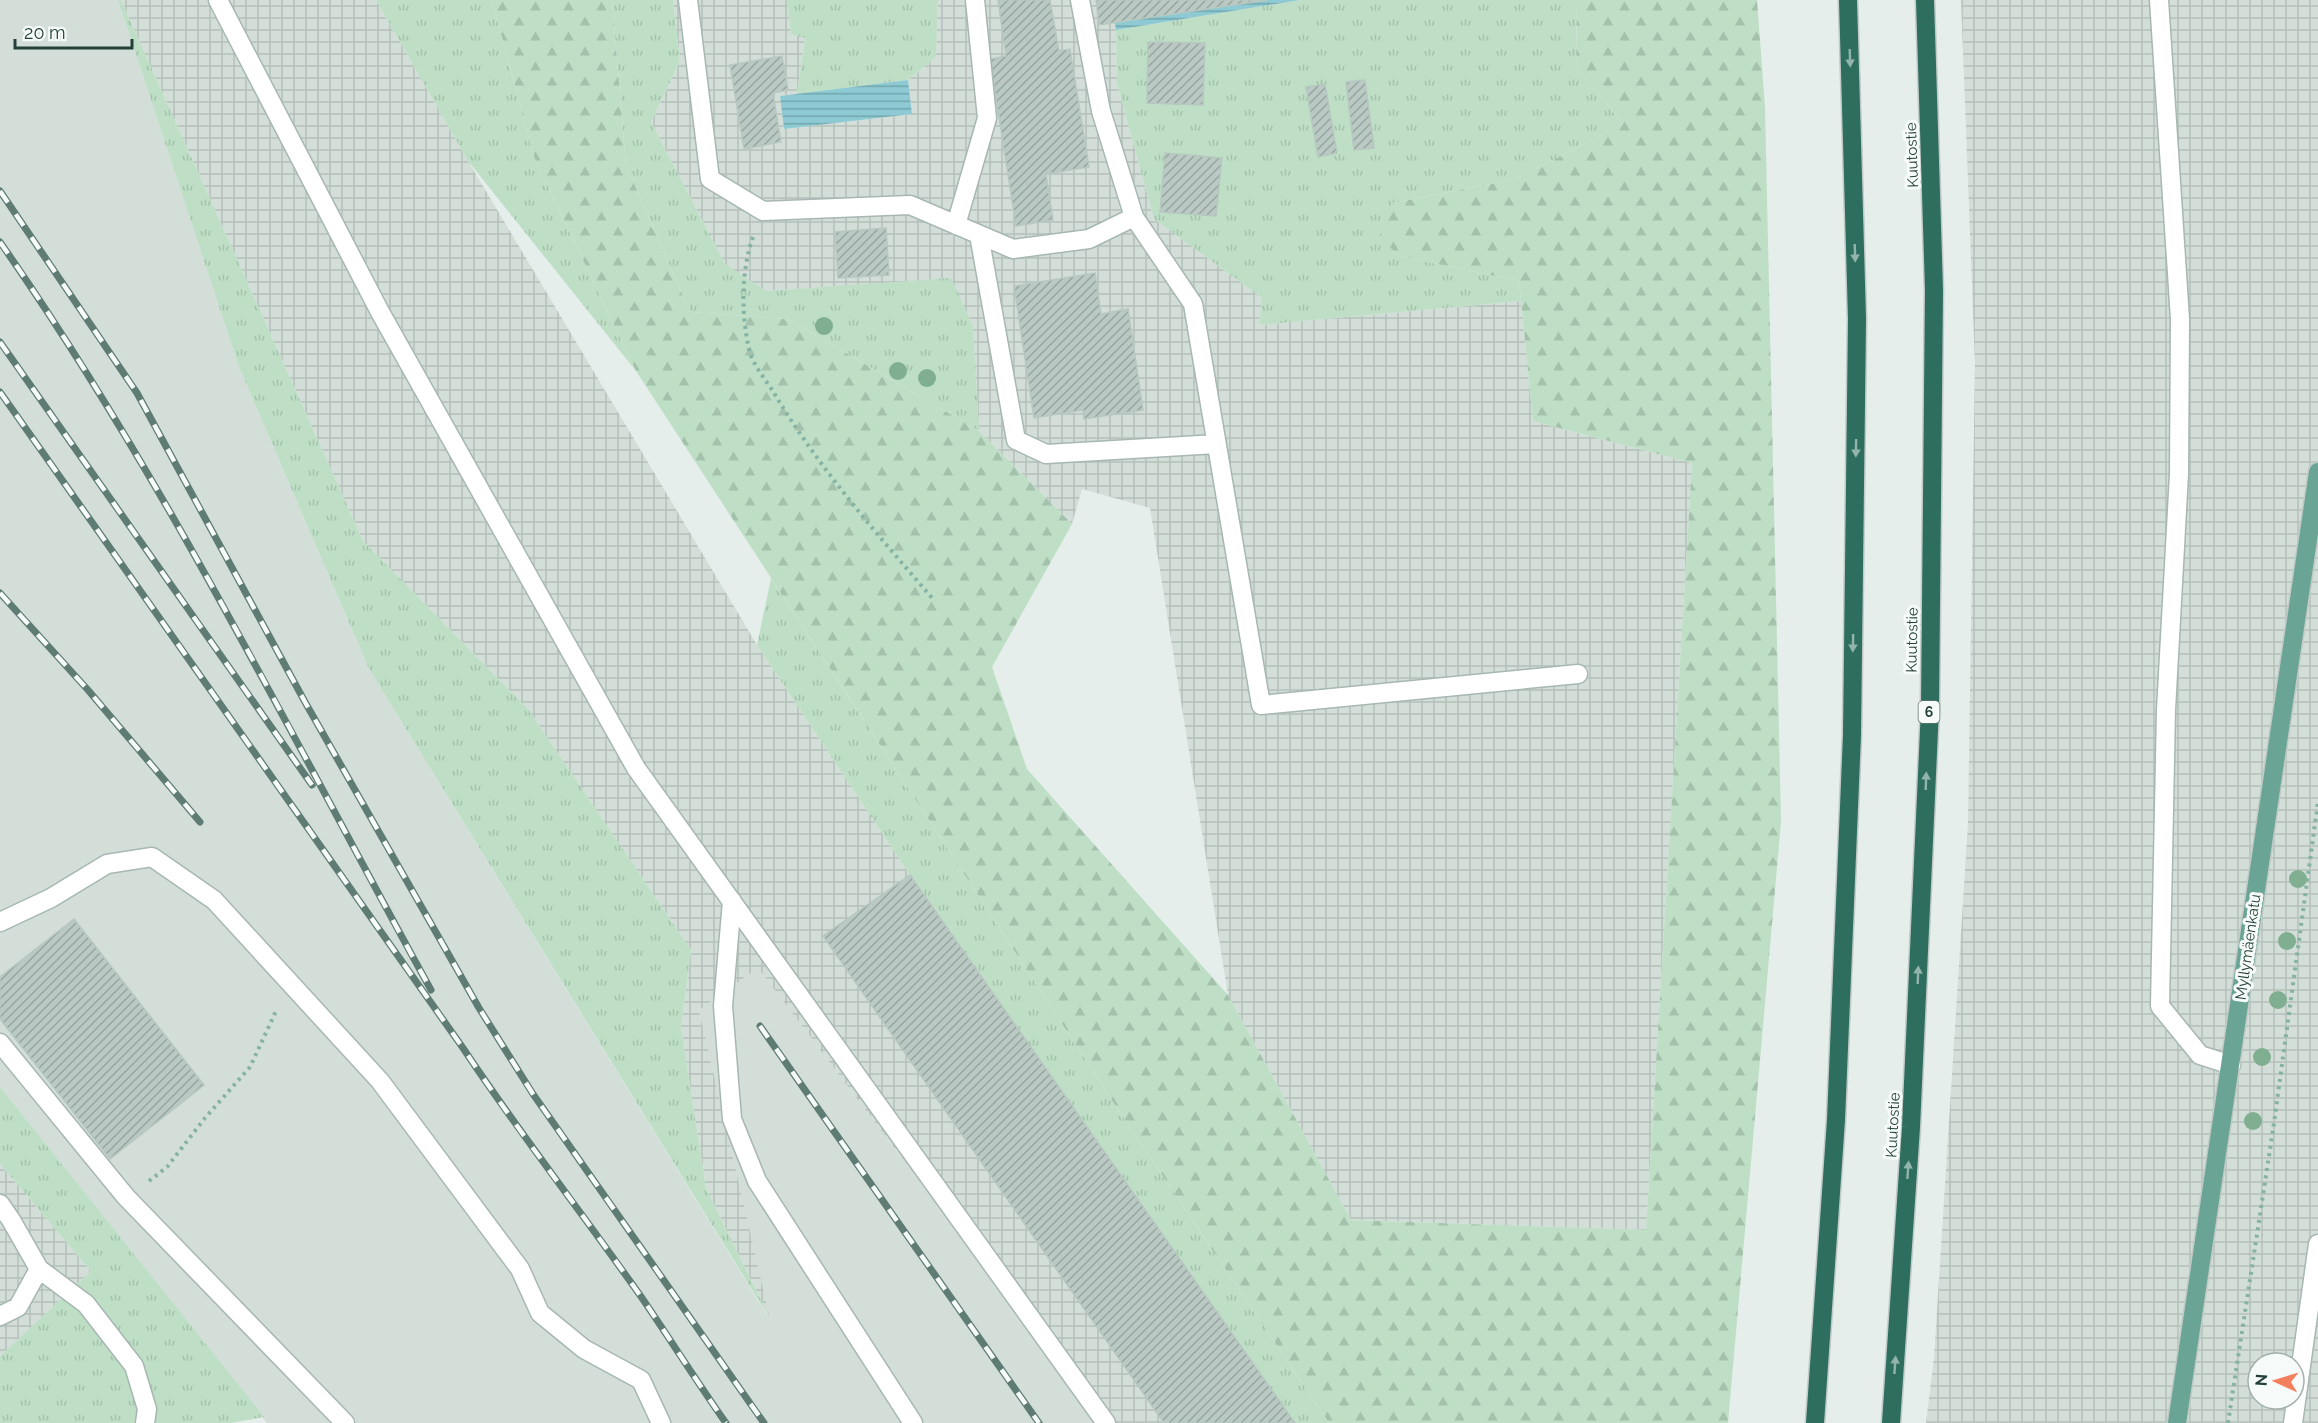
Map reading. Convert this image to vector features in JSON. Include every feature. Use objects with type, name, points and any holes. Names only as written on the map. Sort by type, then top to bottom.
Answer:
[{"type":"highway","points":[[1815,1423],[1836,1120],[1852,735],[1857,319],[1848,0]]},
{"type":"highway","name":"Kuutostie","points":[[1891,1423],[1911,1127],[1930,708],[1934,290],[1925,0]]},
{"type":"main road","name":"Myllymäenkatu","points":[[2178,1423],[2318,472]]},
{"type":"lane","points":[[218,0],[380,312],[636,768],[1106,1423]]},
{"type":"lane","points":[[688,0],[710,179],[763,211],[910,205],[1013,249],[1089,239],[1134,217]]},
{"type":"lane","points":[[956,225],[987,118],[975,0]]},
{"type":"lane","points":[[1080,0],[1101,111],[1134,217],[1193,304],[1261,705],[1578,674]]},
{"type":"lane","points":[[2159,0],[2180,319],[2179,474],[2166,710],[2160,1006],[2200,1054],[2231,1065]]},
{"type":"lane","points":[[979,235],[1016,440],[1046,454],[1217,444]]},
{"type":"lane","points":[[0,922],[51,898],[107,864],[152,857],[214,900],[380,1082],[520,1269],[540,1313],[584,1349],[641,1380],[661,1423]]},
{"type":"lane","points":[[732,901],[723,1006],[732,1119],[757,1181],[913,1423]]},
{"type":"lane","points":[[0,1043],[126,1197],[345,1423]]},
{"type":"lane","points":[[0,1204],[12,1220],[39,1269],[86,1304],[134,1366],[147,1409],[146,1423]]},
{"type":"lane","points":[[2294,1423],[2318,1244]]},
{"type":"lane","points":[[0,1316],[18,1307],[39,1269]]},
{"type":"path","points":[[763,211],[747,254],[743,302],[749,352],[795,428],[854,508],[933,599]]},
{"type":"path","points":[[2229,1423],[2273,1130],[2318,802]]},
{"type":"path","points":[[126,1197],[167,1167],[205,1118],[250,1067],[280,1002],[278,970]]},
{"type":"shaded area","points":[[0,0],[118,0],[239,367],[369,669],[768,1317],[699,1010],[758,968],[1103,1423],[267,1423],[0,1087]]},
{"type":"shaded area","points":[[121,0],[376,0],[468,161],[757,645],[910,875],[1295,1423],[1103,1423],[758,968],[699,1010],[770,1319],[706,1188],[681,1027],[691,950],[528,709],[363,541]]},
{"type":"shaded area","points":[[673,0],[787,0],[791,34],[805,37],[797,94],[780,96],[784,129],[912,114],[908,80],[936,57],[938,0],[1111,0],[1116,30],[1117,84],[1154,219],[1262,298],[1259,325],[1521,301],[1533,421],[1692,463],[1646,1230],[1351,1220],[1228,995],[1150,508],[1082,489],[1072,524],[979,431],[973,326],[951,279],[765,291],[725,264],[651,122],[680,61]]},
{"type":"shaded area","points":[[1961,0],[2318,0],[2318,1423],[1926,1423],[1934,1358],[1968,823],[1975,363]]},
{"type":"shaded area","points":[[0,1164],[91,1271],[0,1356]]},
{"type":"green space","points":[[118,0],[121,0],[363,541],[528,709],[691,950],[681,1027],[706,1188],[770,1319],[369,669],[239,367]]},
{"type":"green space","points":[[376,0],[492,0],[534,157],[636,371],[468,161]]},
{"type":"green space","points":[[492,0],[612,0],[626,165],[690,312],[788,319],[979,431],[1072,524],[992,667],[1027,769],[1228,995],[1351,1220],[1646,1230],[1692,463],[1533,421],[1519,281],[1399,256],[1379,237],[1393,203],[1516,179],[1623,124],[1576,67],[1577,0],[1757,0],[1765,107],[1781,822],[1728,1423],[1329,1423],[1119,1111],[636,371],[534,157]]},
{"type":"green space","points":[[612,0],[673,0],[680,61],[651,122],[725,264],[766,291],[951,278],[973,326],[979,431],[788,319],[690,312],[626,165]]},
{"type":"green space","points":[[787,0],[938,0],[936,57],[908,80],[797,94],[805,38],[791,34]]},
{"type":"green space","points":[[1300,0],[1577,0],[1576,67],[1623,124],[1516,179],[1393,203],[1399,256],[1519,281],[1521,301],[1259,325],[1262,298],[1154,219],[1117,84],[1116,30]]},
{"type":"green space","points":[[771,578],[1119,1111],[1329,1423],[1295,1423],[910,875],[757,645]]},
{"type":"green space","points":[[0,1087],[264,1417],[231,1423],[0,1423],[0,1356],[91,1271],[0,1164]]},
{"type":"water","points":[[1111,0],[1300,0],[1116,30]]},
{"type":"water","points":[[908,80],[912,114],[784,129],[780,96]]},
{"type":"building","points":[[998,0],[1050,0],[1059,51],[1070,49],[1089,167],[1046,174],[1053,220],[1016,226],[990,59],[1006,56]]},
{"type":"building","points":[[1096,0],[1267,0],[1099,25]]},
{"type":"building","points":[[1148,42],[1205,43],[1203,105],[1147,103]]},
{"type":"building","points":[[782,56],[788,90],[773,93],[781,142],[744,149],[730,65]]},
{"type":"building","points":[[1365,80],[1374,148],[1354,150],[1346,82]]},
{"type":"building","points":[[1325,84],[1337,153],[1318,157],[1306,87]]},
{"type":"building","points":[[1165,153],[1222,158],[1216,216],[1160,212]]},
{"type":"building","points":[[886,228],[889,275],[838,278],[835,232]]},
{"type":"building","points":[[1095,273],[1101,314],[1128,309],[1143,410],[1084,419],[1083,410],[1034,418],[1014,286]]},
{"type":"building","points":[[910,875],[1295,1423],[1164,1423],[823,936]]},
{"type":"building","points":[[74,919],[204,1085],[110,1159],[0,1019],[0,977]]},
{"type":"railway","points":[[0,191],[137,393],[305,702],[479,1008],[533,1094],[764,1423]]},
{"type":"railway","points":[[0,242],[60,332],[172,516],[431,990]]},
{"type":"railway","points":[[0,342],[312,785]]},
{"type":"railway","points":[[0,392],[507,1112],[642,1298],[726,1423]]},
{"type":"railway","points":[[0,593],[88,690],[200,822]]},
{"type":"railway","points":[[760,1026],[1039,1423]]}]
